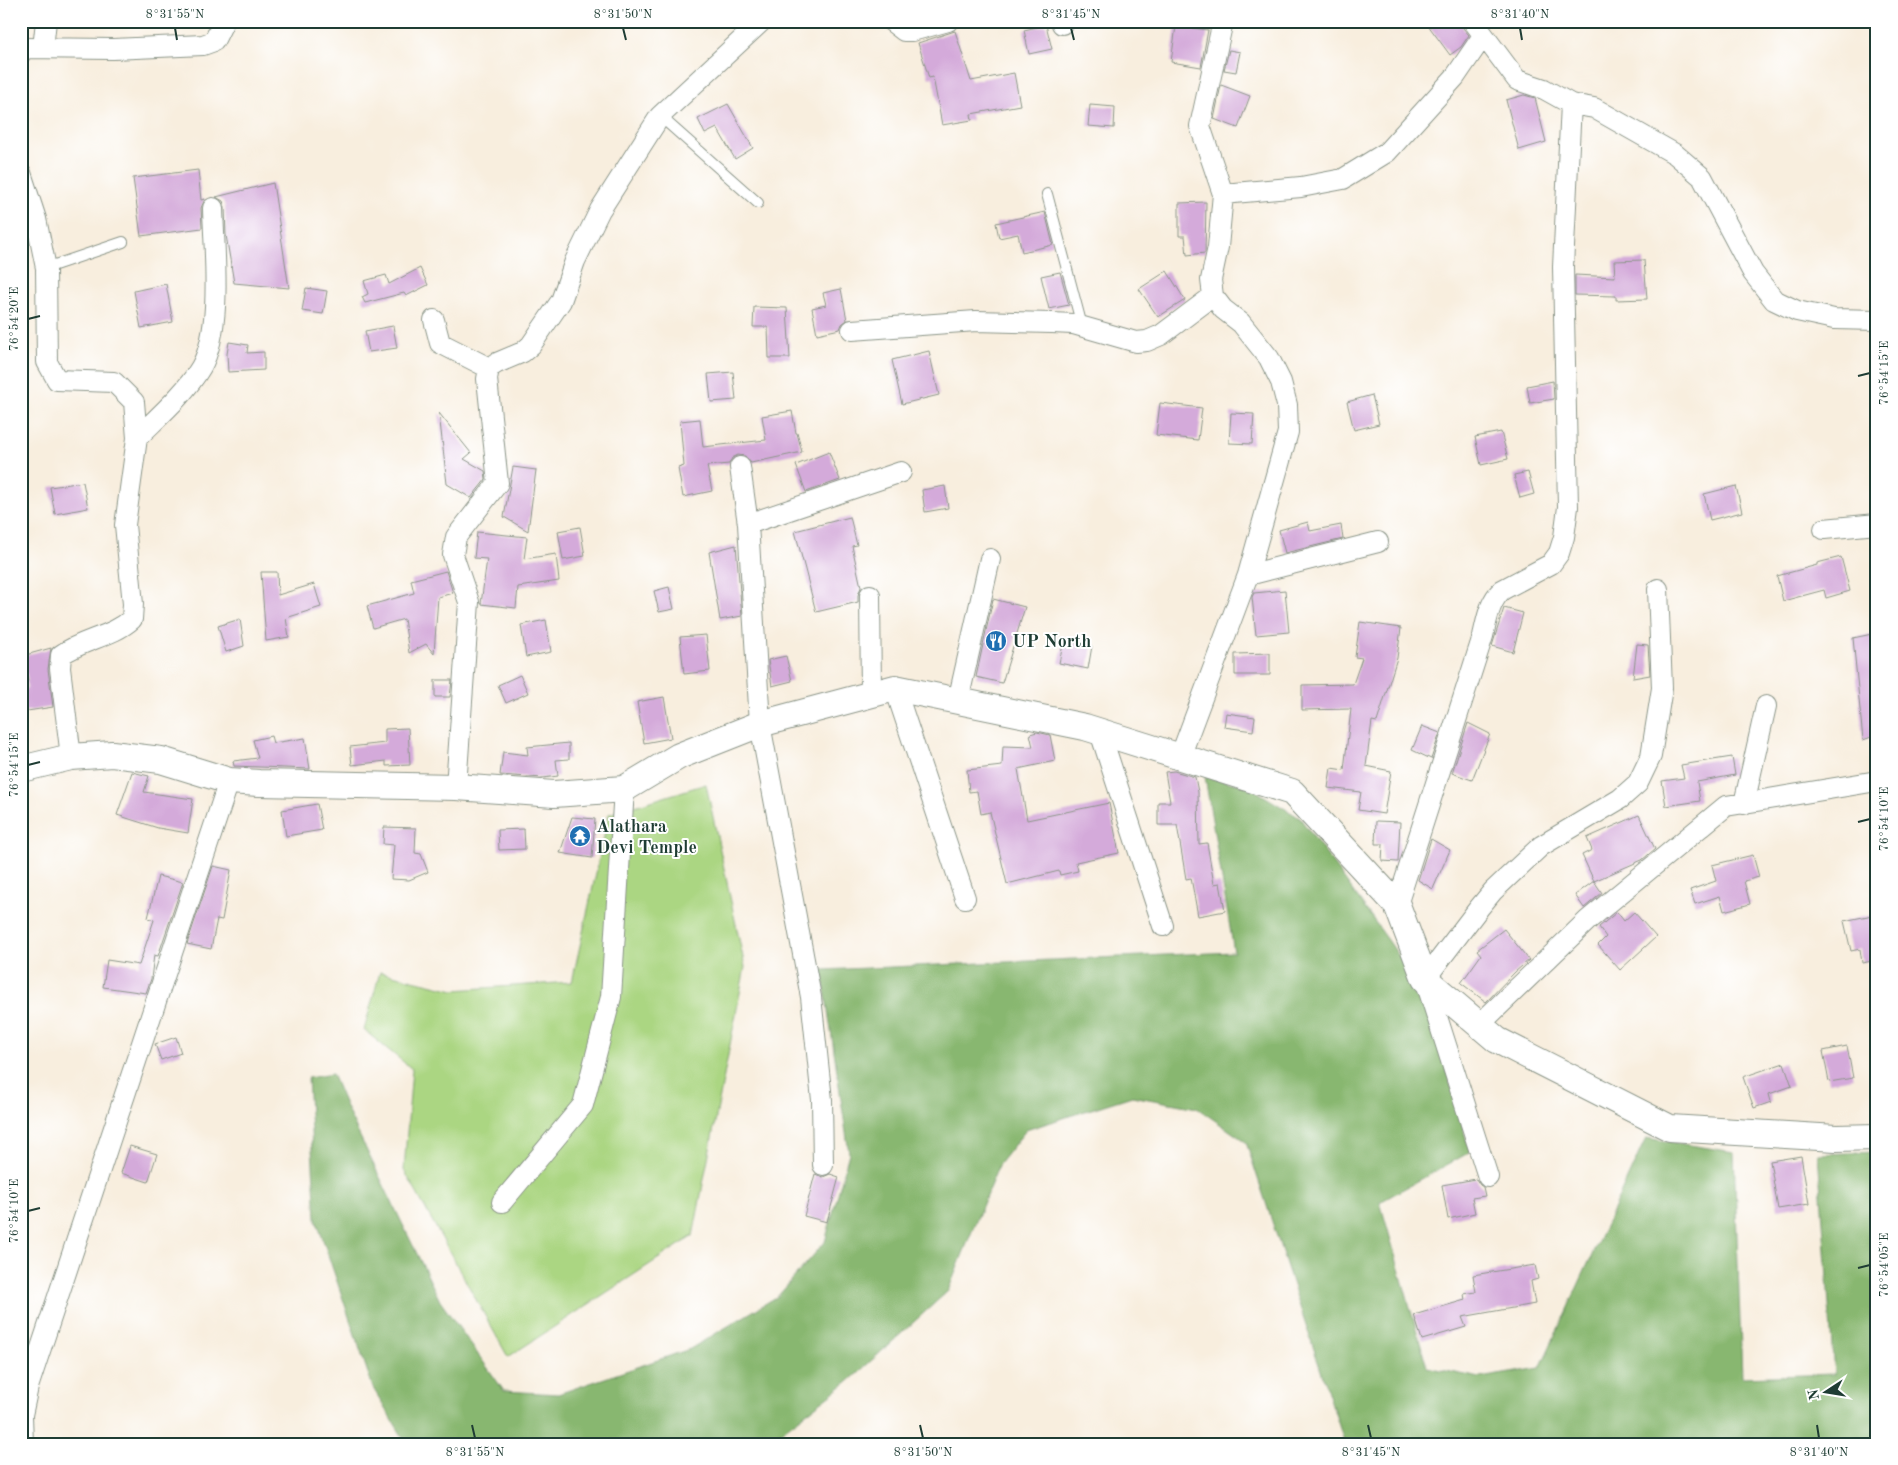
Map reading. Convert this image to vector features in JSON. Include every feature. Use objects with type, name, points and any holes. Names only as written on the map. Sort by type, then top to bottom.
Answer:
[{"type":"street","points":[[43,48],[46,21]]},
{"type":"street","points":[[21,53],[24,48],[114,49],[203,45],[214,41],[224,21]]},
{"type":"street","points":[[456,787],[469,602],[453,555],[456,537],[498,482],[487,379],[489,368],[523,352],[531,345],[561,301],[574,261],[600,210],[660,116],[762,21]]},
{"type":"street","points":[[891,21],[904,31],[912,32],[948,21]]},
{"type":"street","points":[[1180,757],[1248,575],[1288,432],[1287,405],[1281,382],[1269,358],[1240,323],[1223,309],[1213,296],[1211,280],[1218,246],[1223,194],[1200,126],[1223,21]]},
{"type":"street","points":[[1223,194],[1301,187],[1343,180],[1387,152],[1455,77],[1478,28],[1517,80],[1544,90],[1571,104],[1594,108],[1675,154],[1702,177],[1753,273],[1774,300],[1797,311],[1834,319],[1877,320]]},
{"type":"street","points":[[1397,905],[1480,646],[1490,609],[1496,596],[1502,590],[1551,564],[1559,553],[1564,536],[1568,507],[1563,257],[1571,104]]},
{"type":"street","points":[[21,173],[36,219],[46,268],[47,362],[57,380],[114,382],[134,402],[137,438],[125,525],[133,604],[132,619],[123,627],[71,648],[61,655],[60,668],[71,757]]},
{"type":"street","points":[[137,438],[183,392],[201,366],[207,350],[212,334],[215,294],[213,208]]},
{"type":"street","points":[[852,330],[976,321],[1052,323],[1082,326],[1123,340],[1147,341],[1161,335],[1213,296]]},
{"type":"street","points":[[434,320],[440,343],[489,368]]},
{"type":"street","points":[[740,467],[748,524],[760,724],[811,997],[822,1100],[824,1165]]},
{"type":"street","points":[[748,524],[901,472]]},
{"type":"street","points":[[1824,529],[1877,524]]},
{"type":"street","points":[[1248,575],[1378,542]]},
{"type":"street","points":[[958,701],[990,559]]},
{"type":"street","points":[[1425,979],[1494,890],[1541,846],[1620,799],[1638,784],[1651,756],[1662,688],[1658,589]]},
{"type":"street","points":[[870,594],[883,691],[965,898]]},
{"type":"street","points":[[21,769],[71,757],[112,754],[161,760],[229,781],[456,787],[554,794],[624,789],[679,756],[760,724],[883,691],[958,701],[1085,727],[1292,792],[1397,905],[1425,979],[1488,1177]]},
{"type":"street","points":[[1744,804],[1766,706]]},
{"type":"street","points":[[1100,732],[1163,926]]},
{"type":"street","points":[[24,1444],[22,1415],[28,1387],[229,781]]},
{"type":"street","points":[[1479,1025],[1588,920],[1726,806],[1877,781]]},
{"type":"street","points":[[502,1202],[584,1105],[611,997],[624,789]]},
{"type":"street","points":[[1425,979],[1497,1040],[1670,1128],[1836,1138],[1877,1137]]},
{"type":"lane","points":[[660,116],[758,203]]},
{"type":"lane","points":[[1046,194],[1082,326]]},
{"type":"lane","points":[[46,268],[123,242]]},
{"type":"green space","points":[[1205,777],[1248,786],[1300,818],[1424,992],[1470,1152],[1380,1202],[1427,1367],[1480,1378],[1540,1368],[1646,1138],[1734,1152],[1742,1377],[1834,1374],[1818,1154],[1877,1152],[1877,1444],[1345,1444],[1246,1142],[1197,1108],[1132,1096],[1026,1130],[999,1164],[948,1291],[849,1381],[765,1444],[407,1444],[373,1388],[316,1219],[308,1078],[332,1074],[348,1112],[440,1301],[504,1391],[558,1394],[690,1349],[778,1296],[825,1242],[849,1153],[822,970],[1234,952]]},
{"type":"green space","points":[[706,784],[745,967],[693,1236],[508,1357],[404,1170],[412,1069],[364,1030],[380,972],[454,990],[572,982],[609,814]]},
{"type":"building","points":[[1425,21],[1461,21],[1463,28],[1469,35],[1461,47],[1450,55]]},
{"type":"building","points":[[1046,25],[1052,49],[1029,54],[1024,30]]},
{"type":"building","points":[[1176,26],[1208,30],[1201,67],[1171,62]]},
{"type":"building","points":[[955,31],[971,81],[1014,73],[1020,105],[971,114],[972,120],[942,125],[933,77],[929,78],[918,43]]},
{"type":"building","points":[[1229,50],[1240,52],[1236,72],[1224,70]]},
{"type":"building","points":[[1221,85],[1250,96],[1238,128],[1214,119]]},
{"type":"building","points":[[1524,95],[1535,98],[1546,142],[1519,150],[1506,100]]},
{"type":"building","points":[[728,104],[753,148],[735,159],[717,128],[705,134],[698,119]]},
{"type":"building","points":[[1090,105],[1115,107],[1114,128],[1088,126]]},
{"type":"building","points":[[198,170],[201,200],[205,199],[201,208],[202,228],[141,236],[133,178]]},
{"type":"building","points":[[273,183],[289,288],[234,283],[226,235],[225,207],[223,201],[216,197]]},
{"type":"building","points":[[1206,202],[1205,253],[1187,255],[1185,236],[1179,236],[1179,203]]},
{"type":"building","points":[[1045,212],[1053,245],[1022,252],[1018,234],[999,238],[996,223]]},
{"type":"building","points":[[1644,260],[1647,299],[1616,300],[1616,296],[1575,295],[1575,275],[1615,277],[1614,261]]},
{"type":"building","points":[[420,268],[428,285],[406,296],[404,293],[365,303],[362,297],[368,294],[364,281],[386,275],[389,284]]},
{"type":"building","points":[[1167,271],[1185,300],[1158,317],[1139,289]]},
{"type":"building","points":[[1060,272],[1069,305],[1049,309],[1041,276]]},
{"type":"building","points":[[166,284],[173,322],[141,328],[134,291]]},
{"type":"building","points":[[306,288],[327,291],[323,314],[302,311]]},
{"type":"building","points":[[841,289],[847,320],[840,329],[817,334],[812,308],[826,305],[823,293]]},
{"type":"building","points":[[754,307],[787,308],[790,358],[769,358],[768,327],[753,327]]},
{"type":"building","points":[[393,326],[397,348],[369,352],[365,331]]},
{"type":"building","points":[[229,342],[248,345],[247,353],[264,352],[264,370],[228,372],[227,354]]},
{"type":"building","points":[[929,351],[939,395],[902,404],[892,360]]},
{"type":"building","points":[[733,372],[736,400],[711,402],[708,374]]},
{"type":"building","points":[[1553,381],[1554,399],[1530,403],[1527,386]]},
{"type":"building","points":[[1372,395],[1379,424],[1354,430],[1347,402]]},
{"type":"building","points":[[1160,403],[1202,408],[1198,440],[1156,435]]},
{"type":"building","points":[[792,411],[802,452],[751,463],[745,456],[738,455],[732,458],[729,464],[707,466],[712,491],[683,497],[678,468],[684,466],[680,421],[700,419],[703,447],[766,440],[762,416]]},
{"type":"building","points":[[439,413],[471,453],[464,459],[485,471],[486,479],[471,498],[447,484]]},
{"type":"building","points":[[1231,413],[1254,414],[1252,444],[1229,443]]},
{"type":"building","points":[[1501,432],[1508,459],[1481,465],[1475,437]]},
{"type":"building","points":[[829,452],[840,480],[806,492],[796,465]]},
{"type":"building","points":[[513,467],[536,470],[528,531],[504,517]]},
{"type":"building","points":[[1528,472],[1534,494],[1520,498],[1514,475]]},
{"type":"building","points":[[83,482],[88,508],[55,514],[50,487]]},
{"type":"building","points":[[945,486],[948,508],[925,512],[922,490]]},
{"type":"building","points":[[1736,486],[1742,512],[1710,520],[1704,494]]},
{"type":"building","points":[[850,517],[857,545],[852,546],[861,587],[858,602],[816,612],[795,531]]},
{"type":"building","points":[[1308,522],[1310,531],[1341,525],[1343,539],[1285,553],[1279,530]]},
{"type":"building","points":[[580,527],[585,556],[563,560],[558,531]]},
{"type":"building","points":[[477,532],[527,537],[524,559],[556,554],[559,581],[518,587],[516,608],[481,604],[487,559],[474,558]]},
{"type":"building","points":[[736,545],[742,616],[720,620],[709,552]]},
{"type":"building","points":[[1841,557],[1850,591],[1826,598],[1824,590],[1783,601],[1777,576]]},
{"type":"building","points":[[446,571],[453,593],[438,597],[434,654],[426,644],[409,653],[404,619],[373,628],[367,606],[414,593],[411,580]]},
{"type":"building","points":[[261,572],[277,572],[278,595],[314,584],[321,607],[286,618],[289,637],[266,641]]},
{"type":"building","points":[[669,587],[674,609],[659,612],[654,591]]},
{"type":"building","points":[[1285,590],[1289,632],[1256,635],[1252,597],[1254,593]]},
{"type":"building","name":"UP North","points":[[993,599],[1025,607],[1002,683],[976,677]]},
{"type":"building","points":[[1504,608],[1523,613],[1513,652],[1492,646]]},
{"type":"building","points":[[240,619],[244,646],[226,652],[218,626]]},
{"type":"building","points":[[546,620],[551,652],[526,657],[521,625]]},
{"type":"building","points":[[1360,622],[1401,628],[1397,658],[1377,722],[1372,721],[1366,766],[1391,771],[1384,814],[1358,810],[1361,792],[1328,788],[1331,768],[1344,770],[1351,709],[1302,710],[1302,685],[1353,684],[1362,658],[1355,657]]},
{"type":"building","points":[[1872,634],[1877,641],[1877,735],[1863,740],[1853,638]]},
{"type":"building","points":[[706,635],[710,671],[684,674],[680,637]]},
{"type":"building","points":[[1064,640],[1092,646],[1088,669],[1059,663]]},
{"type":"building","points":[[1637,644],[1648,645],[1650,675],[1633,678]]},
{"type":"building","points":[[51,648],[48,669],[53,707],[21,712],[21,690],[27,688],[26,681],[28,681],[22,656]]},
{"type":"building","points":[[1270,653],[1270,675],[1235,675],[1235,654]]},
{"type":"building","points":[[786,656],[792,681],[772,686],[768,660]]},
{"type":"building","points":[[520,675],[528,693],[506,703],[498,685]]},
{"type":"building","points":[[435,680],[452,680],[450,697],[435,697]]},
{"type":"building","points":[[664,697],[671,738],[644,743],[637,702]]},
{"type":"building","points":[[1226,713],[1255,717],[1253,731],[1224,727]]},
{"type":"building","points":[[1468,723],[1490,734],[1472,780],[1452,773]]},
{"type":"building","points":[[1422,726],[1440,733],[1431,759],[1412,750]]},
{"type":"building","points":[[408,728],[410,765],[386,766],[386,761],[352,765],[350,747],[385,743],[385,729]]},
{"type":"building","points":[[1037,732],[1050,735],[1055,761],[1018,769],[1027,820],[1109,803],[1119,853],[1076,862],[1078,871],[1060,875],[1059,871],[1007,884],[990,812],[981,814],[977,791],[969,792],[967,770],[1002,766],[1003,746],[1033,747],[1030,734]]},
{"type":"building","points":[[271,736],[273,743],[305,738],[310,769],[234,766],[233,761],[258,758],[253,740]]},
{"type":"building","points":[[569,743],[569,759],[556,760],[558,776],[543,778],[500,775],[503,752],[528,755],[527,747]]},
{"type":"building","points":[[1732,757],[1735,775],[1697,782],[1700,801],[1666,806],[1662,781],[1684,778],[1681,765]]},
{"type":"building","points":[[1174,771],[1195,777],[1198,792],[1199,844],[1207,843],[1214,884],[1220,883],[1225,911],[1198,916],[1191,878],[1186,879],[1177,825],[1158,825],[1158,802],[1170,802],[1165,772]]},
{"type":"building","points":[[132,772],[149,776],[144,792],[193,799],[188,833],[158,828],[117,815]]},
{"type":"building","points":[[317,804],[322,830],[286,836],[282,810]]},
{"type":"building","points":[[1639,815],[1655,849],[1642,860],[1594,881],[1582,855],[1592,850],[1587,838]]},
{"type":"building","name":"Alathara Devi Temple","points":[[572,817],[595,819],[592,858],[560,853]]},
{"type":"building","points":[[1376,821],[1400,822],[1398,862],[1382,861],[1383,844],[1375,844]]},
{"type":"building","points":[[384,827],[416,828],[415,853],[421,854],[428,872],[409,880],[391,879],[394,845],[383,844]]},
{"type":"building","points":[[524,829],[525,849],[499,850],[498,830]]},
{"type":"building","points":[[1431,839],[1450,850],[1433,889],[1418,880]]},
{"type":"building","points":[[1753,855],[1759,877],[1744,881],[1750,904],[1724,911],[1720,896],[1695,904],[1690,890],[1716,881],[1712,865]]},
{"type":"building","points":[[213,866],[231,870],[222,920],[217,919],[211,949],[187,944]]},
{"type":"building","points":[[158,876],[183,882],[158,956],[154,955],[151,979],[146,993],[103,987],[107,960],[139,965],[154,920],[148,918]]},
{"type":"building","points":[[1594,881],[1602,893],[1584,908],[1575,895]]},
{"type":"building","points":[[1617,912],[1624,921],[1634,912],[1656,937],[1620,970],[1598,945],[1606,937],[1599,927]]},
{"type":"building","points":[[1877,914],[1877,960],[1862,963],[1860,949],[1851,951],[1844,921]]},
{"type":"building","points":[[1504,929],[1529,960],[1486,1002],[1461,983],[1481,955],[1477,950]]},
{"type":"building","points":[[176,1037],[181,1053],[161,1060],[155,1044]]},
{"type":"building","points":[[1847,1046],[1853,1078],[1829,1082],[1823,1051]]},
{"type":"building","points":[[1784,1063],[1792,1086],[1769,1094],[1771,1102],[1754,1108],[1743,1077]]},
{"type":"building","points":[[130,1146],[157,1154],[148,1182],[121,1173]]},
{"type":"building","points":[[1801,1156],[1809,1204],[1778,1209],[1770,1161]]},
{"type":"building","points":[[815,1174],[823,1177],[830,1174],[839,1177],[827,1222],[804,1216]]},
{"type":"building","points":[[1476,1179],[1483,1187],[1485,1196],[1472,1198],[1475,1213],[1448,1219],[1442,1185]]},
{"type":"building","points":[[1535,1265],[1538,1279],[1531,1281],[1535,1304],[1462,1317],[1466,1327],[1422,1340],[1414,1315],[1465,1300],[1464,1294],[1476,1292],[1473,1275]]},
{"type":"place","name":"UP North","points":[[996,641]]},
{"type":"place","name":"Alathara Devi Temple","points":[[580,836]]}]
